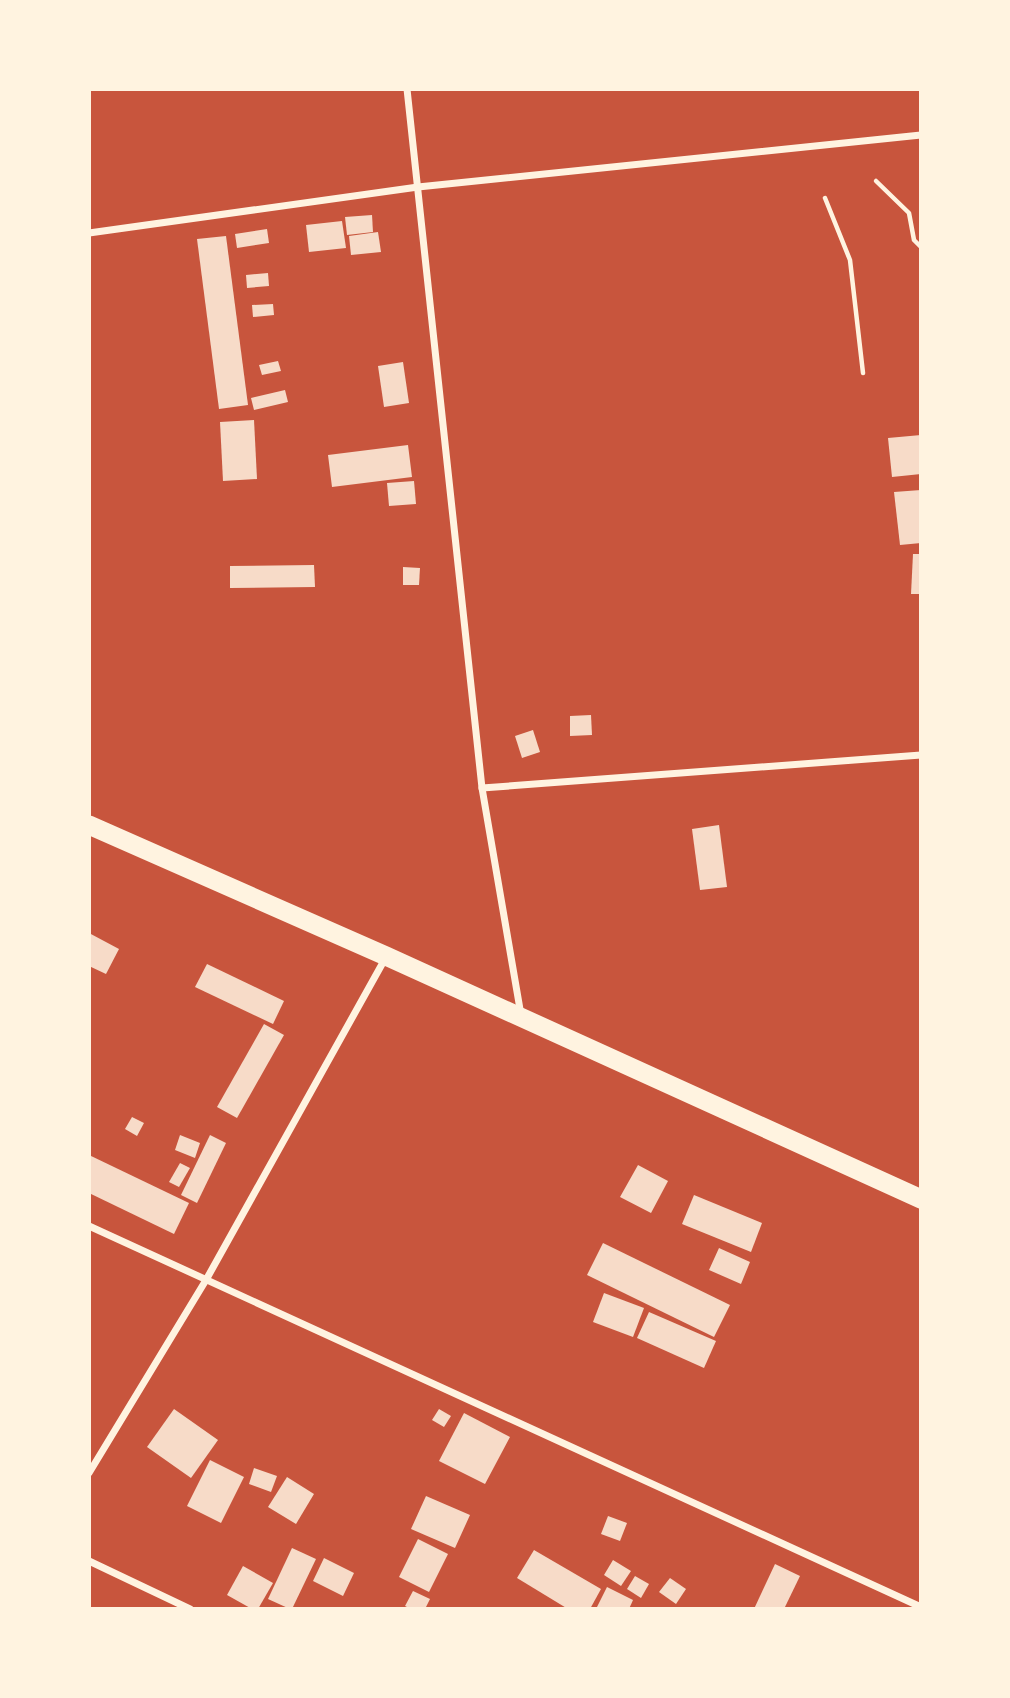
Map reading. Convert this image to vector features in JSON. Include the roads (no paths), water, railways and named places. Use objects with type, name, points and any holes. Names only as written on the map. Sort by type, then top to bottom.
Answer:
[{"type":"highway","points":[[89,825],[386,956],[921,1199]]},
{"type":"street","points":[[408,89],[482,788],[521,1019]]},
{"type":"street","points":[[89,233],[418,187],[921,135]]},
{"type":"street","points":[[482,788],[921,755]]},
{"type":"street","points":[[89,1473],[206,1280],[386,956]]},
{"type":"street","points":[[89,1226],[921,1607]]},
{"type":"street","points":[[89,1560],[190,1609]]}]
